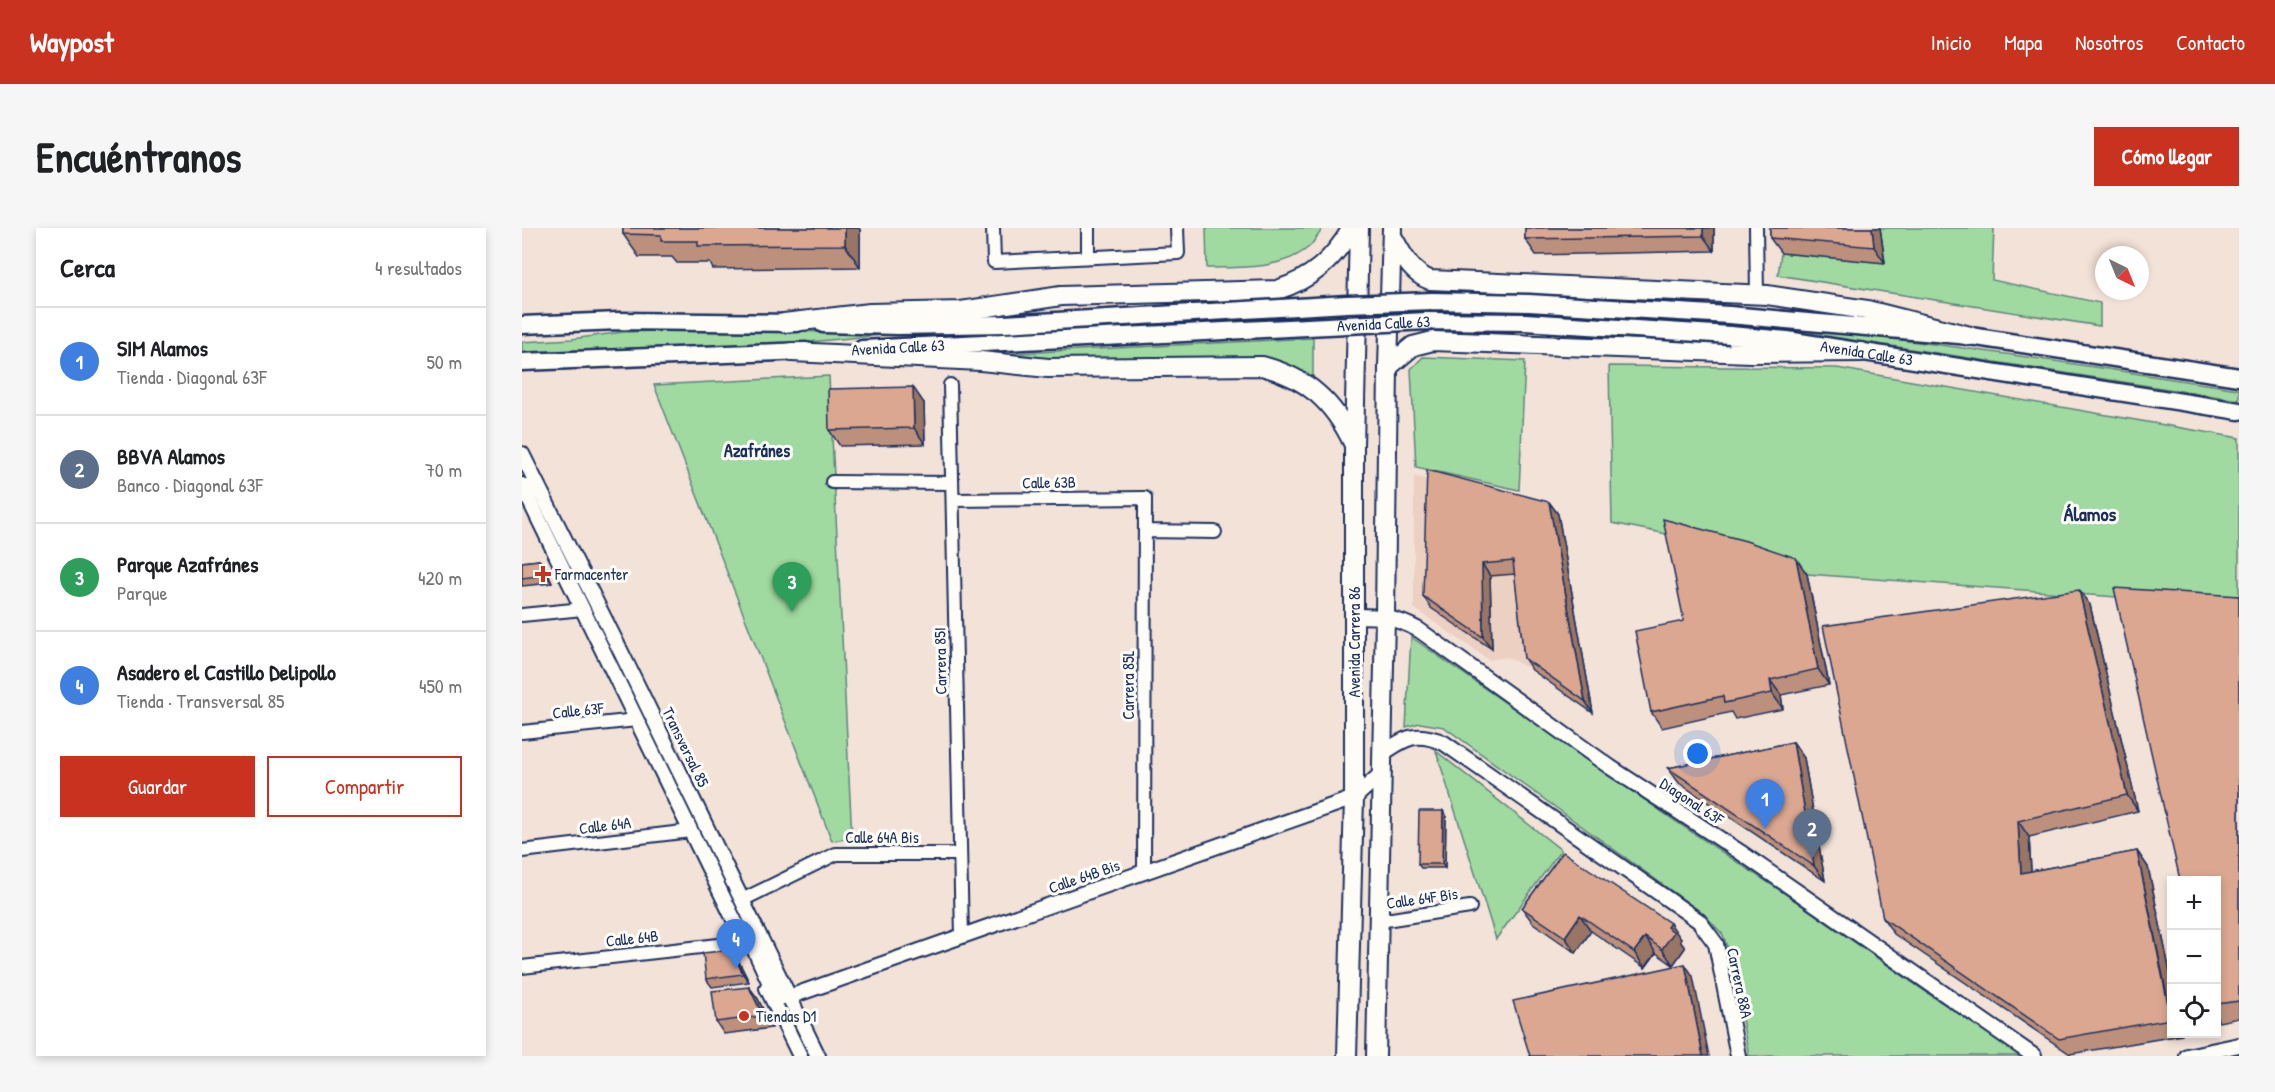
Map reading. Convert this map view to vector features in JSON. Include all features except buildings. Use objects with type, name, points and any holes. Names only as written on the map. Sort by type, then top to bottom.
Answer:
[{"type":"main road","points":[[784,323],[870,313],[961,310],[1061,296],[1277,290],[1306,279],[1322,267],[1334,255],[1352,228]]},
{"type":"main road","name":"Avenida Carrera 86","points":[[1347,1056],[1354,798],[1354,446],[1359,228]]},
{"type":"main road","points":[[1392,232],[1411,266],[1418,274],[1430,280],[1757,294],[1867,310],[1970,336]]},
{"type":"main road","name":"Avenida Carrera 86","points":[[1376,1056],[1392,232]]},
{"type":"main road","name":"Avenida Calle 63","points":[[522,325],[620,321],[898,326],[1005,324],[1335,305],[1432,302],[1529,303],[1729,315],[1970,336],[2239,377]]},
{"type":"main road","name":"Avenida Calle 63","points":[[522,362],[792,352],[1427,321],[1525,322],[1787,340],[2239,411]]},
{"type":"main road","points":[[1388,367],[1413,346],[1433,341],[1750,353],[1861,352]]},
{"type":"main road","points":[[792,352],[981,361],[1048,368],[1262,366],[1292,376],[1324,399],[1343,422],[1354,446]]},
{"type":"street","points":[[993,228],[994,262],[1178,253],[1177,228]]},
{"type":"street","points":[[1088,228],[1088,257]]},
{"type":"street","points":[[1756,228],[1757,294]]},
{"type":"street","name":"Carrera 85I","points":[[950,385],[962,936]]},
{"type":"street","name":"Transversal 85","points":[[522,454],[818,1056]]},
{"type":"street","points":[[832,482],[952,483]]},
{"type":"street","name":"Transversal 85","points":[[522,485],[527,504],[561,564],[800,1056]]},
{"type":"street","name":"Calle 63B","points":[[953,500],[1145,498]]},
{"type":"street","name":"Carrera 85L","points":[[1144,872],[1145,498]]},
{"type":"street","points":[[1145,531],[1215,532]]},
{"type":"street","points":[[561,564],[574,558]]},
{"type":"street","points":[[522,615],[583,609]]},
{"type":"street","name":"Diagonal 63F","points":[[1354,616],[1385,616],[1402,621],[1419,630],[1610,767],[1740,852],[2034,1056]]},
{"type":"street","name":"Calle 63F","points":[[522,732],[637,720]]},
{"type":"street","name":"Carrera 88A","points":[[1382,754],[1406,738],[1417,736],[1431,737],[1444,743],[1699,921],[1716,944],[1738,1056]]},
{"type":"street","name":"Calle 64B Bis","points":[[789,997],[1354,798],[1382,773]]},
{"type":"street","name":"Calle 64A","points":[[522,851],[691,831]]},
{"type":"street","name":"Calle 64A Bis","points":[[742,900],[836,854],[960,854]]},
{"type":"street","name":"Calle 64F Bis","points":[[1379,921],[1470,907]]},
{"type":"street","points":[[735,922],[750,940],[773,990],[781,997],[789,997]]},
{"type":"street","name":"Calle 64B","points":[[522,968],[745,942]]},
{"type":"street","points":[[2187,1056],[2239,1045]]},
{"type":"shaded area","points":[[1414,476],[1558,514],[1593,713],[1532,670],[1507,657],[1489,660],[1414,608]]},
{"type":"green space","points":[[1206,228],[1323,228],[1309,247],[1286,260],[1260,266],[1207,268]]},
{"type":"green space","points":[[1880,228],[1994,228],[1992,280],[2100,303],[2100,326],[1778,275],[1781,253],[1885,263]]},
{"type":"green space","points":[[1757,325],[1878,337],[2239,389],[2239,400]]},
{"type":"green space","points":[[695,330],[883,335],[797,343],[522,352],[522,342],[572,339],[623,332]]},
{"type":"green space","points":[[1313,338],[1313,377],[1277,362],[1042,360],[997,354]]},
{"type":"green space","points":[[1423,357],[1525,361],[1519,490],[1416,467],[1411,369]]},
{"type":"green space","points":[[1609,366],[1837,368],[2239,438],[2239,606],[1807,574],[1710,545],[1612,523]]},
{"type":"green space","points":[[829,376],[852,838],[832,841],[654,385]]},
{"type":"green space","points":[[1411,637],[1675,821],[1781,891],[1933,997],[2024,1056],[1749,1056],[1730,956],[1723,935],[1705,915],[1444,727],[1420,723],[1406,727]]},
{"type":"green space","points":[[1436,751],[1561,850],[1496,939]]},
{"type":"place","name":"Farmacenter","points":[[543,574]]},
{"type":"place","name":"Parque Azafránes","points":[[792,612]]},
{"type":"place","name":"SIM Alamos","points":[[1765,829]]},
{"type":"place","name":"BBVA Alamos","points":[[1812,859]]},
{"type":"place","name":"Asadero el Castillo Delipollo","points":[[736,969]]},
{"type":"place","name":"Tiendas D1","points":[[744,1016]]},
{"type":"district","name":"Azafránes","points":[[757,450]]},
{"type":"district","name":"Álamos","points":[[2090,513]]}]
